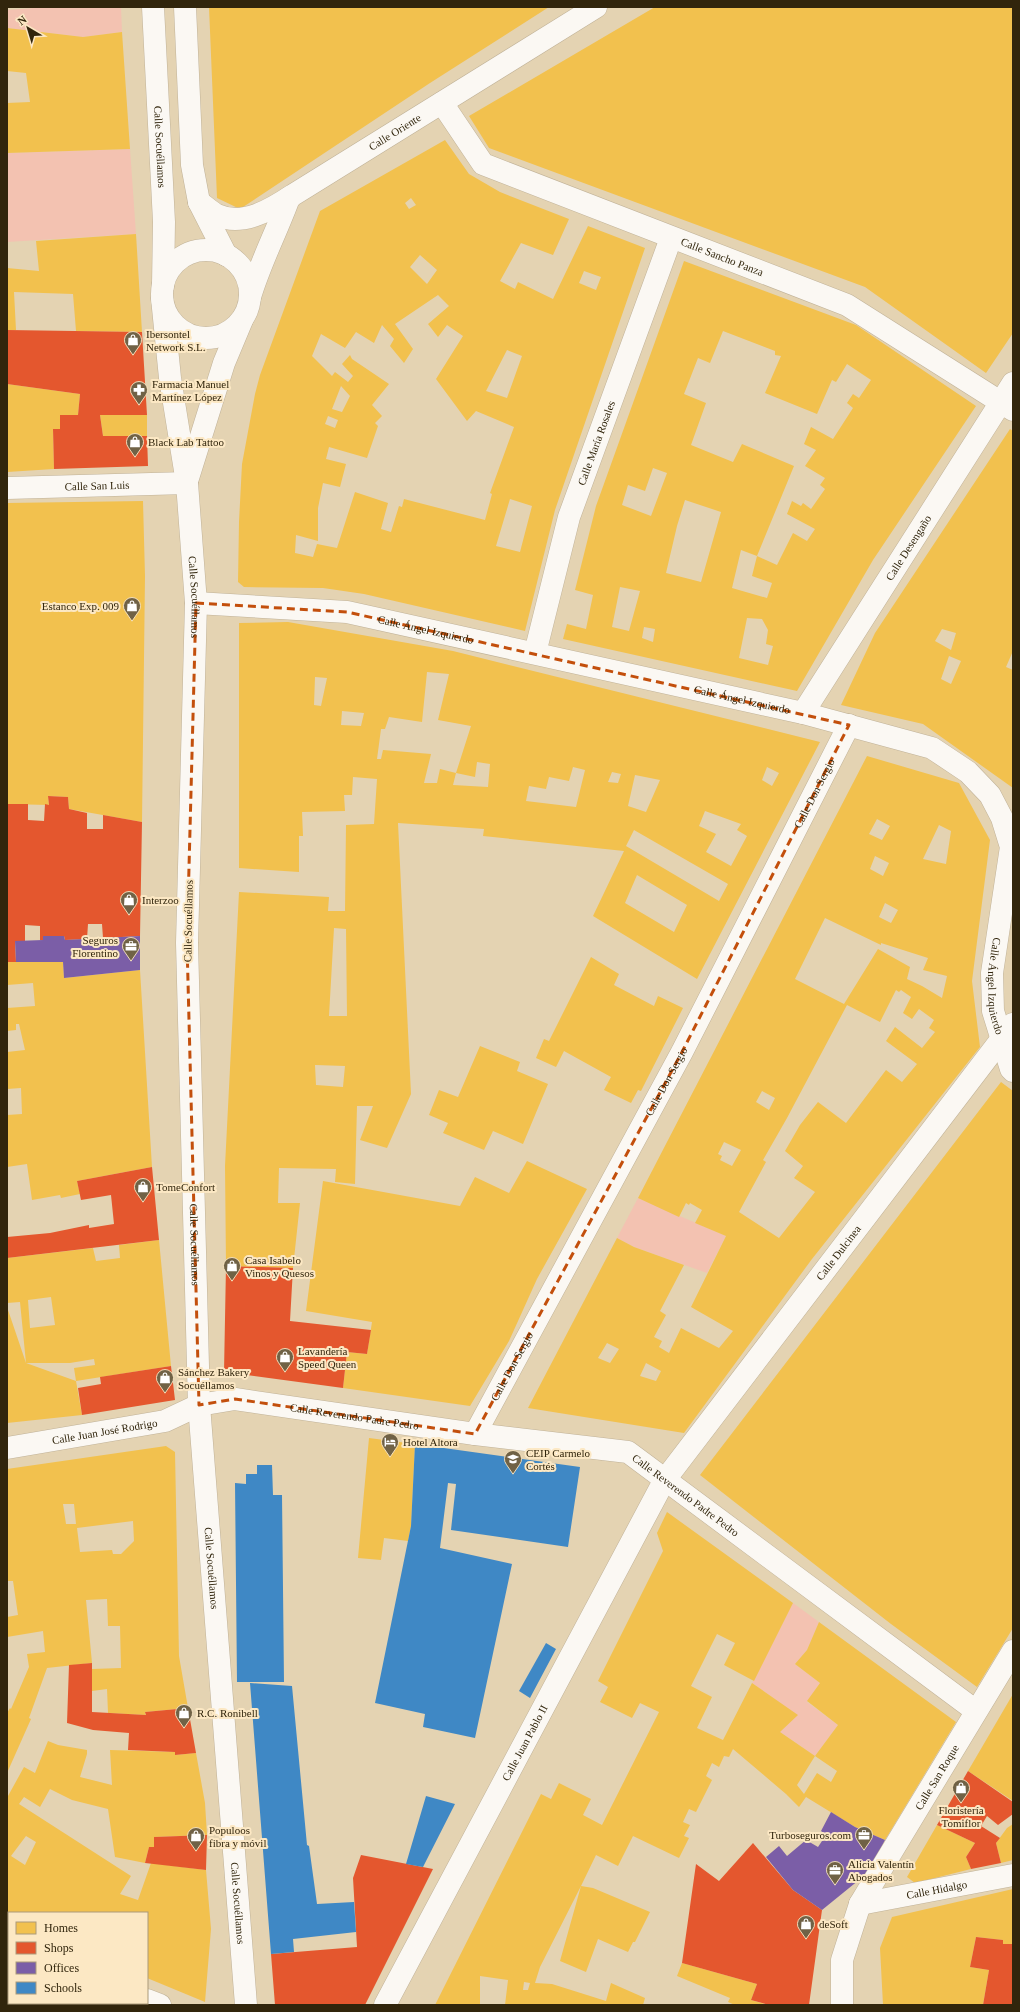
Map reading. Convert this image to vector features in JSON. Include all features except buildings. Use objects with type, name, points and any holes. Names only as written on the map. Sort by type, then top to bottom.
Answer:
[{"type":"street","name":"Calle Socuéllamos","points":[[153,7],[164,214],[162,292],[170,378],[187,483],[196,603],[186,943],[199,1405],[246,2005]]},
{"type":"street","points":[[185,7],[192,165],[199,202],[226,255]]},
{"type":"street","name":"Calle Oriente","points":[[199,202],[217,215],[237,220],[259,214],[290,198],[596,7]]},
{"type":"street","name":"Calle Sancho Panza","points":[[442,103],[483,164],[847,305],[1007,406]]},
{"type":"street","points":[[245,311],[249,287],[246,275],[237,263],[226,255],[212,250],[202,250],[187,254],[174,263],[168,272],[162,292],[168,314],[173,324],[186,333],[194,336],[209,338],[221,335],[234,327],[245,311],[259,268],[275,236],[290,198]]},
{"type":"street","name":"Calle María Rosales","points":[[535,653],[569,517],[671,238]]},
{"type":"street","name":"Calle Socuéllamos","points":[[187,483],[224,363],[245,311]]},
{"type":"street","name":"Calle Desengaño","points":[[803,713],[1007,406],[1013,382]]},
{"type":"street","name":"Calle San Luis","points":[[7,488],[187,483]]},
{"type":"street","name":"Calle Ángel Izquierdo","points":[[196,603],[347,612],[803,713],[932,748],[968,772],[990,795],[1002,818],[1011,847],[992,973],[993,1011],[1008,1032],[1011,1070],[1013,1071]]},
{"type":"street","name":"Calle Don Sergio","points":[[475,1434],[682,1052],[849,725]]},
{"type":"street","name":"Calle Dulcinea","points":[[664,1481],[1008,1032]]},
{"type":"street","name":"Calle Reverendo Padre Pedro","points":[[199,1405],[235,1399],[475,1434],[628,1452],[664,1481],[976,1711]]},
{"type":"street","name":"Calle Juan José Rodrigo","points":[[7,1448],[165,1421],[199,1405]]},
{"type":"street","name":"Calle Juan Pablo II","points":[[385,2005],[664,1481]]},
{"type":"street","name":"Calle San Roque","points":[[842,2005],[842,1960],[860,1904],[1013,1651]]},
{"type":"street","name":"Calle Hidalgo","points":[[860,1904],[1013,1875]]},
{"type":"street","points":[[148,2000],[160,2005]]},
{"type":"highlighted area","points":[[196,603],[347,612],[849,725],[682,1052],[475,1434],[235,1399],[199,1405],[187,943]]},
{"type":"shaded area","points":[[49,7],[121,7],[122,32],[83,37],[7,28],[7,10]]},
{"type":"shaded area","points":[[130,149],[136,234],[7,242],[7,153]]},
{"type":"shaded area","points":[[638,1198],[726,1236],[707,1273],[634,1247],[617,1238]]},
{"type":"shaded area","points":[[793,1603],[819,1622],[807,1650],[795,1664],[820,1683],[807,1702],[838,1725],[815,1756],[780,1732],[797,1715],[752,1683]]},
{"type":"place","name":"Ibersontel Network S.L.","points":[[133,355]]},
{"type":"place","name":"Farmacia Manuel Martínez López","points":[[139,405]]},
{"type":"place","name":"Black Lab Tattoo","points":[[135,457]]},
{"type":"place","name":"Estanco Exp. 009","points":[[132,621]]},
{"type":"place","name":"Interzoo","points":[[129,915]]},
{"type":"place","name":"Seguros Florentino","points":[[131,961]]},
{"type":"place","name":"TomeConfort","points":[[143,1202]]},
{"type":"place","name":"Casa Isabelo Vinos y Quesos","points":[[232,1281]]},
{"type":"place","name":"Lavandería Speed Queen","points":[[285,1372]]},
{"type":"place","name":"Sánchez Bakery Socuéllamos","points":[[165,1393]]},
{"type":"place","name":"Hotel Altora","points":[[390,1457]]},
{"type":"place","name":"CEIP Carmelo Cortés","points":[[513,1474]]},
{"type":"place","name":"R.C. Ronibell","points":[[184,1728]]},
{"type":"place","name":"Floristería Tomiflor","points":[[961,1803]]},
{"type":"place","name":"Turboseguros.com","points":[[864,1850]]},
{"type":"place","name":"Populoos fibra y móvil","points":[[196,1851]]},
{"type":"place","name":"Alicia Valentín Abogados","points":[[835,1885]]},
{"type":"place","name":"deSoft","points":[[806,1939]]}]
